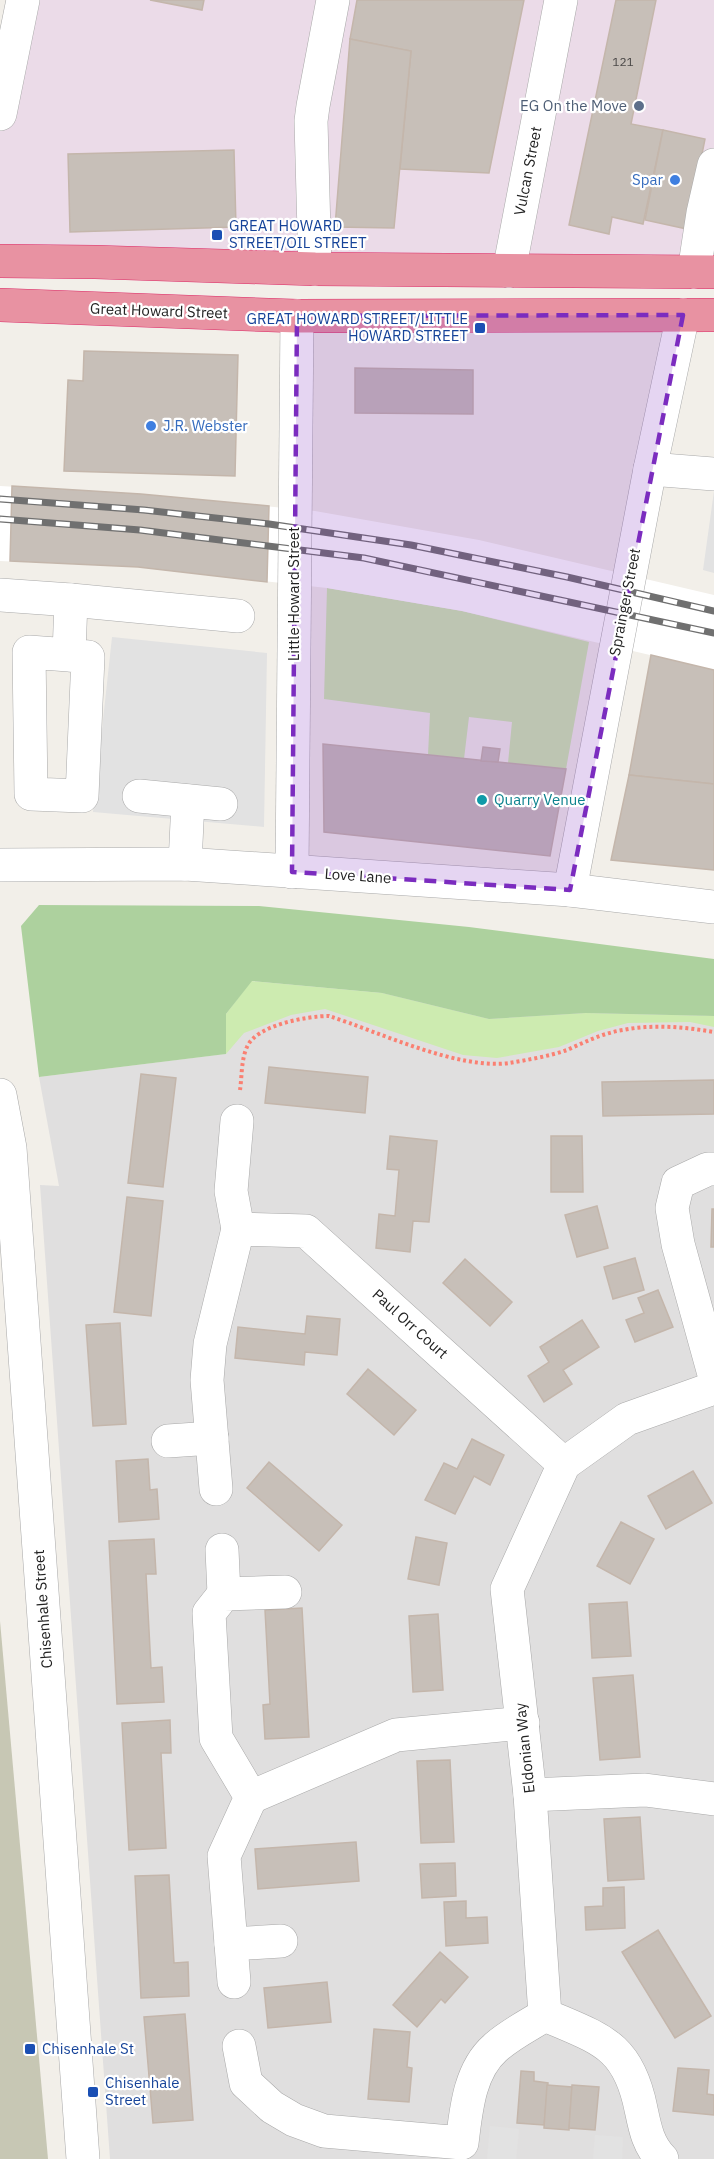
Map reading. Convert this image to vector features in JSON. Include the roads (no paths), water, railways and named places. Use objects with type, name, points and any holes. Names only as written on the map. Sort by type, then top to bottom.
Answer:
[{"type":"highway","points":[[0,261],[315,269],[704,272]]},
{"type":"highway","name":"Great Howard Street","points":[[0,305],[297,316],[699,315]]},
{"type":"street","points":[[0,114],[23,0]]},
{"type":"street","points":[[315,269],[312,114],[333,0]]},
{"type":"street","name":"Vulcan Street","points":[[509,271],[561,0]]},
{"type":"street","points":[[704,272],[703,213],[714,165]]},
{"type":"street","name":"Sprainger Street","points":[[570,890],[650,469],[699,315]]},
{"type":"street","name":"Little Howard Street","points":[[292,872],[297,316]]},
{"type":"street","points":[[650,469],[714,474]]},
{"type":"street","points":[[0,595],[238,616]]},
{"type":"street","points":[[69,656],[71,600]]},
{"type":"street","points":[[139,796],[221,804]]},
{"type":"street","points":[[185,864],[188,801]]},
{"type":"street","name":"Love Lane","points":[[0,865],[185,864],[570,890],[714,907]]},
{"type":"street","name":"Chisenhale Street","points":[[0,1095],[10,1148],[83,2159]]},
{"type":"street","points":[[216,1489],[207,1380],[210,1344],[238,1229],[231,1191],[237,1121]]},
{"type":"street","points":[[714,1169],[708,1169],[678,1184],[672,1208],[678,1244],[714,1374]]},
{"type":"street","name":"Paul Orr Court","points":[[238,1229],[306,1231],[564,1464]]},
{"type":"street","name":"Eldonian Way","points":[[545,2015],[530,1795],[507,1589],[564,1464],[627,1419],[714,1388]]},
{"type":"street","points":[[168,1441],[212,1438]]},
{"type":"street","points":[[222,1550],[224,1594],[209,1613],[216,1738],[251,1797]]},
{"type":"street","points":[[224,1594],[285,1592]]},
{"type":"street","points":[[234,1982],[224,1856],[251,1797],[396,1735],[523,1723]]},
{"type":"street","points":[[530,1795],[645,1790],[714,1798]]},
{"type":"street","points":[[231,1944],[281,1941]]},
{"type":"street","points":[[239,2046],[246,2083],[272,2107],[294,2120],[324,2130],[462,2143],[467,2100],[477,2072],[494,2049],[545,2015],[605,2042],[622,2058],[633,2079],[647,2138],[662,2159]]},
{"type":"railway","points":[[0,499],[144,510],[269,524],[411,545],[567,577],[714,611]]},
{"type":"railway","points":[[0,519],[140,530],[364,558],[714,633]]},
{"type":"place","name":"EG On the Move","points":[[639,106]]},
{"type":"place","name":"Spar","points":[[675,180]]},
{"type":"place","name":"GREAT HOWARD STREET/OIL STREET","points":[[217,235]]},
{"type":"place","name":"GREAT HOWARD STREET/LITTLE HOWARD STREET","points":[[480,328]]},
{"type":"place","name":"J.R. Webster","points":[[151,426]]},
{"type":"place","name":"Quarry Venue","points":[[482,800]]},
{"type":"place","name":"Chisenhale St","points":[[30,2049]]},
{"type":"place","name":"Chisenhale Street","points":[[93,2092]]}]
